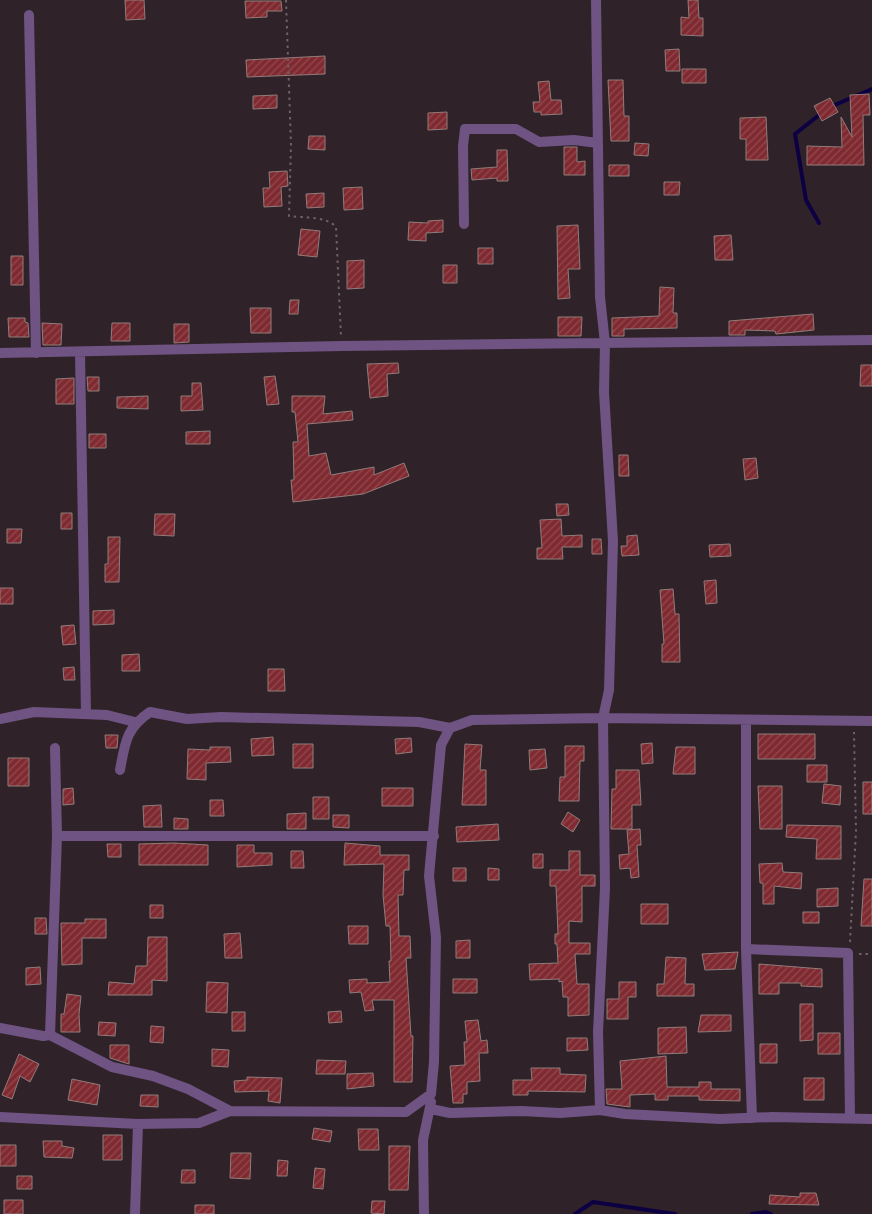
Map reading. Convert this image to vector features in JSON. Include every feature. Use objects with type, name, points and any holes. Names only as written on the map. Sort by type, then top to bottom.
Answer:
[{"type":"street","points":[[596,0],[600,297],[605,343],[604,392],[612,541],[609,690],[603,718],[605,888],[598,1032],[600,1110]]},
{"type":"street","points":[[29,15],[36,352]]},
{"type":"street","points":[[464,224],[463,146],[465,129],[516,129],[538,142],[574,140],[598,144]]},
{"type":"street","points":[[0,353],[342,346],[872,340]]},
{"type":"street","points":[[80,352],[86,714]]},
{"type":"street","points":[[0,720],[34,712],[107,715],[135,722]]},
{"type":"street","points":[[120,770],[125,744],[135,722],[150,712],[187,719],[221,717],[419,722],[450,728],[472,720],[603,718],[872,721]]},
{"type":"street","points":[[746,720],[746,949],[752,1118]]},
{"type":"street","points":[[424,1214],[423,1140],[431,1109],[430,1094],[434,1062],[436,937],[430,876],[440,745],[450,728]]},
{"type":"street","points":[[50,1035],[57,836],[55,748]]},
{"type":"street","points":[[57,836],[434,836]]},
{"type":"street","points":[[746,949],[848,954],[850,1119]]},
{"type":"street","points":[[0,1028],[43,1036],[50,1035],[112,1067],[152,1076],[188,1089],[230,1111]]},
{"type":"street","points":[[0,1117],[138,1124],[199,1123],[230,1111],[406,1112],[430,1094]]},
{"type":"street","points":[[431,1109],[450,1113],[520,1111],[560,1113],[600,1110],[677,1117],[872,1119]]},
{"type":"street","points":[[134,1214],[138,1124]]},
{"type":"path","points":[[286,0],[291,145],[290,216],[325,220],[332,222],[336,227],[342,346]]},
{"type":"path","points":[[855,722],[856,850],[852,936],[848,954],[872,954]]},
{"type":"building","points":[[125,0],[144,0],[145,19],[126,20]]},
{"type":"building","points":[[688,0],[698,0],[699,18],[703,18],[703,36],[681,35],[681,17],[689,18]]},
{"type":"building","points":[[245,1],[281,1],[282,11],[267,11],[267,17],[246,18]]},
{"type":"building","points":[[679,49],[680,71],[666,71],[665,50]]},
{"type":"building","points":[[325,56],[325,74],[247,77],[246,60]]},
{"type":"building","points":[[682,69],[706,69],[706,83],[682,83]]},
{"type":"building","points":[[608,80],[623,80],[624,116],[629,116],[629,141],[611,141]]},
{"type":"building","points":[[549,81],[551,100],[561,100],[562,114],[541,115],[541,112],[534,112],[533,102],[540,102],[538,82]]},
{"type":"building","points":[[869,94],[870,115],[863,115],[864,165],[807,165],[807,146],[842,147],[841,117],[852,137],[850,95]]},
{"type":"building","points":[[277,95],[277,108],[253,109],[253,96]]},
{"type":"building","points":[[830,98],[838,112],[822,121],[814,106]]},
{"type":"building","points":[[447,112],[447,129],[428,130],[428,113]]},
{"type":"building","points":[[766,117],[768,160],[746,160],[746,139],[740,139],[740,118]]},
{"type":"building","points":[[309,136],[325,136],[325,150],[308,149]]},
{"type":"building","points":[[635,143],[649,144],[648,156],[634,155]]},
{"type":"building","points":[[564,147],[577,147],[577,162],[585,161],[585,175],[564,175]]},
{"type":"building","points":[[497,150],[507,150],[508,181],[497,181],[497,178],[472,180],[471,169],[497,167]]},
{"type":"building","points":[[609,165],[629,165],[629,176],[609,176]]},
{"type":"building","points":[[287,171],[288,186],[281,187],[282,206],[264,207],[263,188],[270,188],[269,172]]},
{"type":"building","points":[[664,182],[680,182],[679,195],[664,195]]},
{"type":"building","points":[[362,187],[363,209],[344,210],[343,188]]},
{"type":"building","points":[[324,193],[324,207],[307,208],[306,194]]},
{"type":"building","points":[[443,220],[443,232],[426,233],[426,241],[408,240],[409,222],[428,223],[428,221]]},
{"type":"building","points":[[578,225],[580,269],[568,269],[570,298],[558,299],[557,226]]},
{"type":"building","points":[[301,229],[320,231],[317,257],[298,255]]},
{"type":"building","points":[[731,235],[733,260],[715,260],[714,236]]},
{"type":"building","points":[[478,248],[493,248],[493,264],[478,264]]},
{"type":"building","points":[[11,256],[23,256],[23,285],[11,285]]},
{"type":"building","points":[[364,260],[364,288],[347,289],[347,261]]},
{"type":"building","points":[[443,265],[457,265],[457,283],[443,283]]},
{"type":"building","points":[[660,287],[674,288],[673,313],[677,313],[677,328],[624,329],[624,336],[612,336],[612,318],[659,316]]},
{"type":"building","points":[[290,300],[299,300],[298,314],[289,314]]},
{"type":"building","points":[[250,308],[271,308],[271,333],[251,333]]},
{"type":"building","points":[[813,314],[814,330],[776,334],[775,331],[745,330],[745,335],[729,335],[729,321]]},
{"type":"building","points":[[558,317],[582,317],[581,336],[558,336]]},
{"type":"building","points":[[8,318],[25,318],[25,322],[28,323],[29,337],[9,337]]},
{"type":"building","points":[[42,323],[62,324],[61,345],[43,345]]},
{"type":"building","points":[[112,323],[130,323],[130,341],[111,341]]},
{"type":"building","points":[[174,324],[189,324],[189,342],[174,343]]},
{"type":"building","points":[[398,363],[399,373],[387,374],[388,396],[370,398],[367,364]]},
{"type":"building","points":[[861,365],[872,365],[872,386],[860,386]]},
{"type":"building","points":[[275,376],[279,404],[267,405],[264,377]]},
{"type":"building","points":[[87,377],[99,377],[99,391],[88,391]]},
{"type":"building","points":[[74,378],[74,404],[56,404],[56,379]]},
{"type":"building","points":[[192,383],[201,383],[203,410],[181,411],[181,396],[192,396]]},
{"type":"building","points":[[148,396],[148,409],[117,408],[117,397]]},
{"type":"building","points":[[292,396],[325,396],[323,414],[352,411],[353,420],[307,424],[309,456],[326,453],[331,475],[374,467],[374,475],[404,463],[409,476],[363,494],[293,502],[291,480],[294,480],[293,442],[298,442],[295,412],[292,412]]},
{"type":"building","points":[[210,431],[210,444],[186,444],[186,432]]},
{"type":"building","points":[[89,434],[106,434],[106,448],[89,448]]},
{"type":"building","points":[[619,455],[628,455],[629,476],[619,476]]},
{"type":"building","points":[[756,458],[758,478],[745,480],[743,459]]},
{"type":"building","points":[[556,504],[568,504],[569,515],[557,516]]},
{"type":"building","points":[[61,513],[72,513],[72,529],[61,529]]},
{"type":"building","points":[[155,514],[175,514],[174,536],[154,535]]},
{"type":"building","points":[[561,519],[562,536],[582,535],[582,547],[562,547],[563,559],[537,559],[537,548],[542,548],[540,520]]},
{"type":"building","points":[[7,529],[22,529],[21,543],[7,543]]},
{"type":"building","points":[[637,535],[639,555],[622,556],[621,546],[627,546],[627,536]]},
{"type":"building","points":[[108,537],[120,537],[119,582],[105,582],[105,564],[108,564]]},
{"type":"building","points":[[592,539],[601,539],[602,554],[592,554]]},
{"type":"building","points":[[730,544],[731,556],[710,557],[709,545]]},
{"type":"building","points":[[716,580],[717,603],[706,604],[704,581]]},
{"type":"building","points":[[0,588],[13,588],[13,604],[0,604]]},
{"type":"building","points":[[673,589],[675,614],[679,614],[680,662],[662,662],[662,644],[664,644],[660,590]]},
{"type":"building","points":[[114,610],[114,624],[93,625],[93,611]]},
{"type":"building","points":[[74,625],[76,644],[63,645],[61,626]]},
{"type":"building","points":[[139,654],[140,671],[122,671],[122,655]]},
{"type":"building","points":[[74,667],[75,680],[64,680],[63,668]]},
{"type":"building","points":[[268,669],[284,669],[285,691],[268,691]]},
{"type":"building","points":[[758,734],[815,734],[815,759],[758,759]]},
{"type":"building","points":[[105,735],[118,735],[117,748],[106,748]]},
{"type":"building","points":[[273,737],[274,755],[252,756],[251,739]]},
{"type":"building","points":[[411,738],[412,752],[396,754],[395,739]]},
{"type":"building","points":[[652,743],[653,763],[642,764],[641,744]]},
{"type":"building","points":[[293,744],[313,744],[313,768],[293,768]]},
{"type":"building","points":[[465,744],[482,745],[480,770],[486,770],[486,805],[462,805]]},
{"type":"building","points":[[565,746],[584,746],[584,761],[580,761],[579,801],[559,801],[560,777],[565,777]]},
{"type":"building","points":[[210,747],[230,747],[231,762],[206,763],[206,780],[187,779],[188,749],[210,750]]},
{"type":"building","points":[[676,747],[695,747],[695,774],[673,774]]},
{"type":"building","points":[[545,749],[547,768],[530,770],[529,750]]},
{"type":"building","points":[[8,758],[29,758],[29,786],[8,786]]},
{"type":"building","points":[[807,765],[827,765],[827,782],[807,782]]},
{"type":"building","points":[[616,770],[639,770],[641,805],[632,805],[632,829],[611,829],[612,789],[616,789]]},
{"type":"building","points":[[863,782],[872,782],[872,814],[863,814]]},
{"type":"building","points":[[824,784],[841,786],[840,805],[822,803]]},
{"type":"building","points":[[758,786],[782,786],[782,829],[760,829]]},
{"type":"building","points":[[73,788],[74,804],[63,805],[63,789]]},
{"type":"building","points":[[382,788],[413,788],[413,806],[382,806]]},
{"type":"building","points":[[313,797],[329,797],[329,819],[313,819]]},
{"type":"building","points":[[210,800],[223,800],[224,816],[210,816]]},
{"type":"building","points":[[161,805],[162,827],[144,827],[143,806]]},
{"type":"building","points":[[568,812],[580,820],[573,832],[561,824]]},
{"type":"building","points":[[306,813],[306,829],[287,829],[287,814]]},
{"type":"building","points":[[333,815],[349,815],[349,828],[333,827]]},
{"type":"building","points":[[174,818],[188,819],[188,829],[174,829]]},
{"type":"building","points":[[498,824],[499,840],[457,842],[456,827]]},
{"type":"building","points":[[787,825],[841,826],[841,859],[816,859],[817,839],[786,837]]},
{"type":"building","points":[[640,829],[641,845],[637,845],[639,877],[631,878],[630,868],[620,869],[619,855],[629,854],[627,830]]},
{"type":"building","points":[[174,843],[208,845],[208,865],[139,865],[139,844]]},
{"type":"building","points":[[345,843],[380,846],[380,855],[409,855],[409,870],[404,870],[403,895],[398,895],[399,936],[410,936],[411,958],[406,958],[411,1036],[413,1036],[412,1082],[394,1082],[394,1000],[372,1000],[374,1010],[365,1011],[361,992],[350,993],[349,980],[367,979],[367,983],[390,982],[390,926],[386,926],[383,895],[384,864],[344,865]]},
{"type":"building","points":[[107,844],[121,844],[121,857],[108,857]]},
{"type":"building","points":[[237,845],[254,845],[254,853],[272,853],[272,865],[237,867]]},
{"type":"building","points":[[291,851],[303,851],[304,868],[291,868]]},
{"type":"building","points":[[569,851],[580,851],[580,875],[595,875],[595,886],[582,886],[582,922],[569,921],[569,943],[590,943],[590,954],[575,954],[577,984],[589,984],[589,1015],[568,1016],[568,997],[563,997],[562,981],[559,982],[559,979],[530,980],[529,964],[558,963],[557,944],[555,944],[555,934],[558,934],[556,886],[550,886],[550,870],[569,870]]},
{"type":"building","points":[[533,854],[543,854],[543,868],[533,868]]},
{"type":"building","points":[[782,863],[783,872],[802,873],[801,889],[774,886],[774,904],[763,904],[763,883],[760,883],[759,864]]},
{"type":"building","points":[[453,868],[466,868],[466,881],[453,881]]},
{"type":"building","points":[[488,868],[499,869],[499,880],[488,880]]},
{"type":"building","points":[[864,879],[872,879],[872,926],[861,926]]},
{"type":"building","points":[[838,888],[838,906],[817,907],[817,889]]},
{"type":"building","points":[[641,904],[668,904],[668,924],[641,924]]},
{"type":"building","points":[[150,905],[163,905],[163,918],[150,918]]},
{"type":"building","points":[[803,912],[819,912],[819,923],[803,923]]},
{"type":"building","points":[[35,918],[46,918],[47,934],[35,934]]},
{"type":"building","points":[[85,919],[106,919],[106,938],[82,938],[82,964],[62,965],[61,923],[85,923]]},
{"type":"building","points":[[348,926],[368,926],[368,944],[349,944]]},
{"type":"building","points":[[240,933],[242,958],[225,958],[224,934]]},
{"type":"building","points":[[148,937],[167,937],[167,981],[152,980],[152,995],[108,995],[109,982],[134,984],[136,966],[147,966]]},
{"type":"building","points":[[470,940],[470,958],[456,958],[456,941]]},
{"type":"building","points":[[738,952],[735,969],[705,970],[702,954]]},
{"type":"building","points":[[666,957],[686,958],[685,984],[694,984],[694,996],[657,996],[657,984],[664,984]]},
{"type":"building","points":[[759,964],[822,969],[822,987],[801,986],[801,983],[779,983],[779,994],[759,994]]},
{"type":"building","points":[[40,967],[41,984],[26,985],[26,968]]},
{"type":"building","points":[[453,979],[477,979],[477,993],[453,993]]},
{"type":"building","points":[[207,982],[228,983],[227,1013],[206,1012]]},
{"type":"building","points":[[619,982],[636,982],[636,997],[628,997],[628,1019],[607,1019],[607,999],[619,999]]},
{"type":"building","points":[[67,994],[81,996],[80,1032],[61,1032],[61,1014],[64,1014]]},
{"type":"building","points":[[800,1004],[813,1004],[813,1040],[800,1041]]},
{"type":"building","points":[[341,1011],[342,1022],[329,1023],[328,1012]]},
{"type":"building","points":[[232,1012],[245,1012],[245,1031],[232,1031]]},
{"type":"building","points":[[701,1015],[731,1015],[731,1031],[698,1032]]},
{"type":"building","points":[[478,1020],[481,1041],[487,1040],[488,1053],[479,1053],[480,1081],[467,1082],[467,1094],[463,1094],[463,1103],[453,1103],[450,1066],[465,1065],[464,1042],[467,1042],[465,1021]]},
{"type":"building","points":[[99,1022],[116,1023],[115,1036],[98,1035]]},
{"type":"building","points":[[151,1026],[164,1027],[163,1043],[150,1042]]},
{"type":"building","points":[[686,1027],[687,1053],[658,1054],[658,1028]]},
{"type":"building","points":[[818,1033],[840,1033],[840,1054],[818,1054]]},
{"type":"building","points":[[567,1038],[587,1038],[588,1050],[567,1051]]},
{"type":"building","points":[[760,1044],[777,1044],[777,1063],[760,1063]]},
{"type":"building","points":[[110,1045],[129,1045],[129,1064],[110,1058]]},
{"type":"building","points":[[212,1049],[229,1050],[228,1067],[212,1066]]},
{"type":"building","points":[[19,1054],[39,1064],[30,1082],[20,1076],[12,1099],[2,1095]]},
{"type":"building","points":[[666,1056],[667,1087],[699,1087],[699,1082],[711,1082],[711,1089],[740,1089],[740,1101],[699,1100],[699,1096],[668,1096],[668,1100],[655,1100],[655,1094],[630,1095],[630,1107],[607,1104],[606,1089],[622,1089],[620,1061]]},
{"type":"building","points":[[317,1060],[346,1061],[345,1074],[316,1074]]},
{"type":"building","points":[[531,1068],[560,1068],[560,1074],[586,1075],[585,1092],[528,1091],[528,1095],[513,1095],[513,1080],[532,1080]]},
{"type":"building","points":[[373,1073],[374,1086],[347,1089],[347,1074]]},
{"type":"building","points":[[247,1077],[282,1078],[280,1103],[268,1101],[269,1091],[235,1092],[234,1081],[247,1080]]},
{"type":"building","points":[[804,1078],[824,1078],[824,1100],[804,1100]]},
{"type":"building","points":[[72,1079],[100,1085],[97,1105],[68,1100]]},
{"type":"building","points":[[141,1095],[158,1095],[158,1107],[140,1106]]},
{"type":"building","points":[[314,1128],[332,1131],[330,1142],[312,1139]]},
{"type":"building","points":[[358,1129],[378,1129],[379,1150],[359,1150]]},
{"type":"building","points":[[103,1135],[122,1135],[122,1160],[103,1160]]},
{"type":"building","points":[[43,1141],[62,1141],[62,1146],[74,1148],[72,1158],[44,1157]]},
{"type":"building","points":[[0,1145],[16,1145],[16,1166],[0,1166]]},
{"type":"building","points":[[389,1146],[410,1146],[408,1190],[389,1190]]},
{"type":"building","points":[[231,1153],[251,1153],[250,1179],[230,1178]]},
{"type":"building","points":[[278,1160],[288,1161],[287,1176],[277,1176]]},
{"type":"building","points":[[315,1168],[325,1169],[323,1189],[313,1188]]},
{"type":"building","points":[[182,1170],[195,1170],[195,1183],[181,1183]]},
{"type":"building","points":[[17,1176],[32,1176],[32,1189],[17,1189]]},
{"type":"building","points":[[800,1193],[816,1193],[819,1205],[769,1204],[770,1195],[800,1197]]},
{"type":"building","points":[[4,1200],[23,1200],[23,1214],[4,1214]]},
{"type":"building","points":[[372,1201],[385,1201],[384,1214],[371,1213]]},
{"type":"building","points":[[195,1205],[214,1205],[214,1214],[195,1214]]},
{"type":"waterway","points":[[830,107],[872,89]]},
{"type":"waterway","points":[[819,223],[806,200],[795,134],[823,112]]},
{"type":"waterway","points":[[575,1214],[593,1202],[675,1214]]},
{"type":"waterway","points":[[752,1214],[766,1212],[771,1214]]}]
